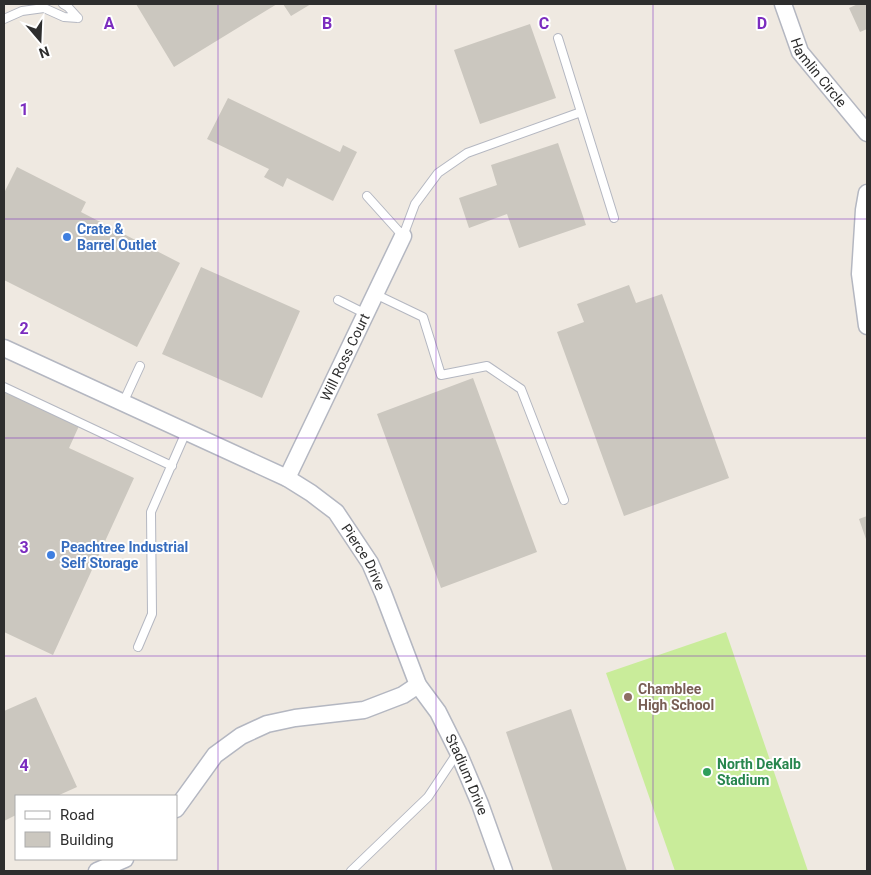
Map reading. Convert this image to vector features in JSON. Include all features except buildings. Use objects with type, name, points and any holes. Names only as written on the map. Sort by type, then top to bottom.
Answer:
[{"type":"street","name":"Hamlin Circle","points":[[784,4],[800,52],[867,133]]},
{"type":"street","points":[[867,193],[864,210],[864,273],[867,326]]},
{"type":"street","name":"Will Ross Court","points":[[287,478],[403,236]]},
{"type":"street","name":"Pierce Drive","points":[[4,348],[287,478],[336,512],[370,563],[418,685]]},
{"type":"street","points":[[178,806],[215,755],[241,736],[268,724],[286,720],[364,710],[403,695],[418,685]]},
{"type":"street","name":"Stadium Drive","points":[[418,685],[438,712],[458,752],[480,804],[504,871]]},
{"type":"street","points":[[98,871],[123,860]]},
{"type":"lane","points":[[4,19],[22,11],[44,8],[64,17],[78,18],[63,4]]},
{"type":"lane","points":[[558,38],[614,218]]},
{"type":"lane","points":[[367,196],[403,236],[415,204],[438,173],[467,153],[581,112]]},
{"type":"lane","points":[[375,294],[422,317],[441,375],[487,366],[521,389],[564,500]]},
{"type":"lane","points":[[338,300],[366,314]]},
{"type":"lane","points":[[123,403],[140,366]]},
{"type":"lane","points":[[4,387],[172,466]]},
{"type":"lane","points":[[138,647],[152,614],[151,512],[186,432]]},
{"type":"lane","points":[[351,871],[428,797],[458,752]]},
{"type":"green space","name":"North DeKalb Stadium","points":[[726,632],[808,871],[675,871],[606,673]]},
{"type":"place","name":"Crate & Barrel Outlet","points":[[67,237]]},
{"type":"place","name":"Peachtree Industrial Self Storage","points":[[51,555]]},
{"type":"place","name":"Chamblee High School","points":[[628,697]]},
{"type":"place","name":"North DeKalb Stadium","points":[[707,772]]}]
